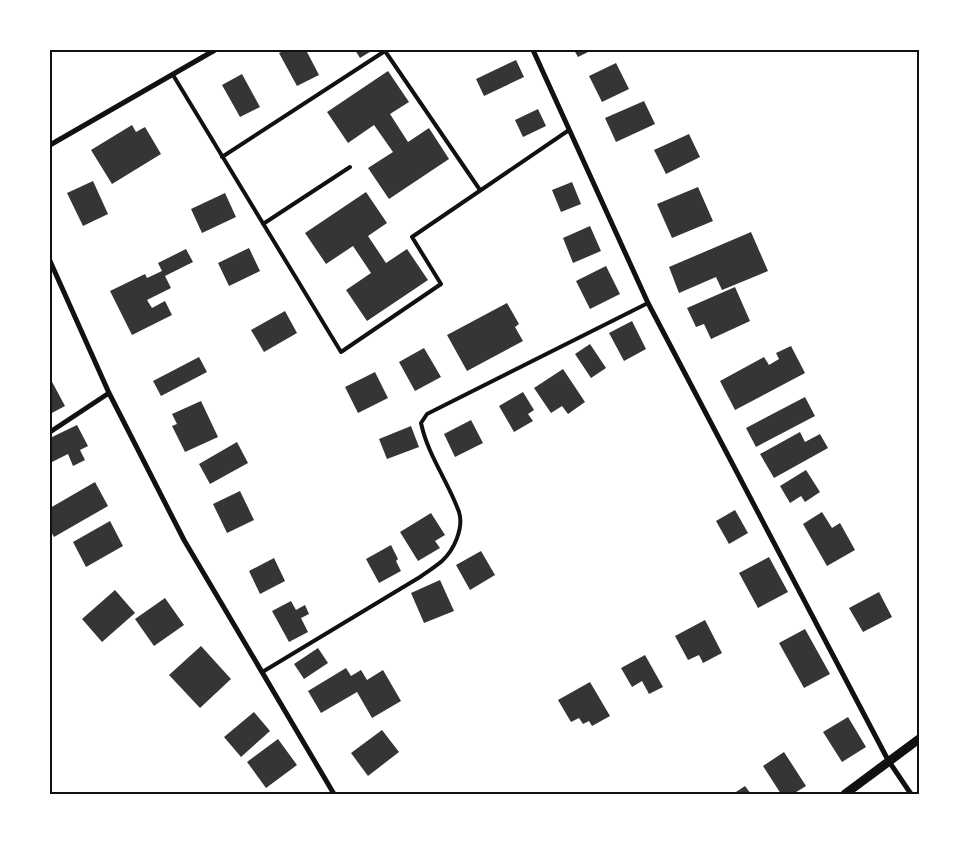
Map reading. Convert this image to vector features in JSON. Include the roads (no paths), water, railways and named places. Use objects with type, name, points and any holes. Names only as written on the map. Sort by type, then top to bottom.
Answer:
[{"type":"street","points":[[50,145],[215,50]]},
{"type":"street","points":[[532,50],[648,303],[888,760],[911,794]]},
{"type":"street","points":[[50,262],[109,393],[184,540],[264,672],[334,794]]},
{"type":"street","points":[[50,432],[109,393]]},
{"type":"street","points":[[845,794],[888,760],[919,739]]},
{"type":"lane","points":[[222,157],[385,51],[480,190]]},
{"type":"lane","points":[[173,75],[341,352],[441,284],[412,237],[569,130]]},
{"type":"lane","points":[[263,224],[350,166]]},
{"type":"lane","points":[[264,672],[420,577],[443,560],[452,547],[460,530],[459,513],[426,444],[421,423],[427,414],[648,303]]}]
